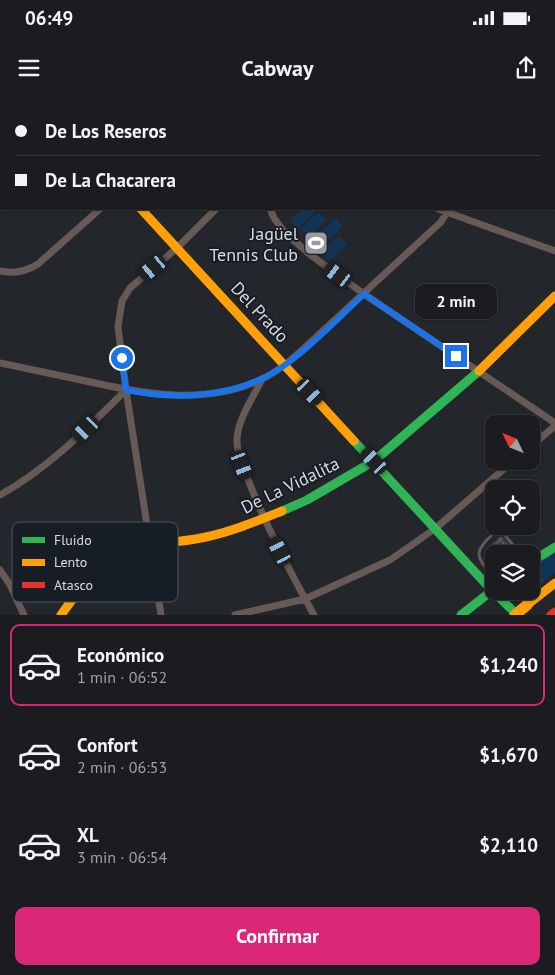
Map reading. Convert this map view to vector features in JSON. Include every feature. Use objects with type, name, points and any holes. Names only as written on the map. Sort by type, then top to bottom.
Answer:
[{"type":"main road","name":"Del Prado","points":[[142,210],[485,580]]},
{"type":"main road","name":"De La Vidalita","points":[[178,542],[223,534],[263,520],[314,497],[374,461],[478,372],[555,296]]},
{"type":"main road","points":[[540,556],[555,545]]},
{"type":"main road","points":[[516,615],[555,583]]},
{"type":"main road","points":[[461,615],[485,595]]},
{"type":"main road","name":"Del Prado","points":[[503,600],[516,615]]},
{"type":"main road","name":"De La Vidalita","points":[[61,615],[70,602]]},
{"type":"main road","points":[[551,615],[555,612]]},
{"type":"street","points":[[0,271],[19,272],[32,268],[99,210]]},
{"type":"street","points":[[147,522],[126,390],[118,326],[122,301],[130,288],[177,248],[215,210]]},
{"type":"street","points":[[271,210],[279,226],[294,242],[364,294],[555,424],[540,438]]},
{"type":"street","points":[[0,363],[126,390],[168,395],[201,395],[231,389],[262,379],[284,365],[364,294],[441,222],[449,211],[555,251]]},
{"type":"street","points":[[262,379],[244,414],[237,440],[242,465],[263,520],[314,615]]},
{"type":"street","points":[[0,495],[47,464],[126,390]]},
{"type":"street","points":[[235,615],[305,599],[390,560],[436,528],[504,470]]},
{"type":"street","points":[[0,570],[12,588]]},
{"type":"street","points":[[18,602],[24,615]]},
{"type":"street","points":[[159,602],[161,615]]},
{"type":"lane","points":[[485,566],[480,561],[478,555],[482,543],[493,534],[504,534],[513,545]]},
{"type":"green space","points":[[301,210],[313,210],[315,212],[298,229],[290,221]]},
{"type":"green space","points":[[319,212],[327,220],[309,237],[301,229]]},
{"type":"green space","points":[[335,218],[343,226],[325,244],[317,236]]},
{"type":"green space","points":[[339,236],[347,244],[329,262],[321,253]]},
{"type":"green space","points":[[555,551],[555,572],[540,584],[540,561]]},
{"type":"building","points":[[502,537],[508,545],[491,545]]},
{"type":"traffic: fast","points":[[282,511],[307,500],[374,461],[479,371]]},
{"type":"traffic: fast","points":[[354,441],[517,615]]},
{"type":"traffic: fast","points":[[540,556],[555,547]]},
{"type":"traffic: fast","points":[[461,615],[485,596]]},
{"type":"traffic: slow","points":[[142,210],[354,441]]},
{"type":"traffic: slow","points":[[479,371],[555,296]]},
{"type":"traffic: slow","points":[[178,541],[216,535],[282,511]]},
{"type":"traffic: slow","points":[[527,605],[555,583]]},
{"type":"traffic: slow","points":[[61,615],[71,602]]},
{"type":"traffic: slow","points":[[515,615],[527,605]]},
{"type":"traffic: jam","points":[[551,615],[555,612]]},
{"type":"place","name":"Jagüel Tennis Club","points":[[316,243]]},
{"type":"route","points":[[122,358],[126,390],[186,396],[231,389],[262,379],[284,365],[364,294],[456,356]]}]
